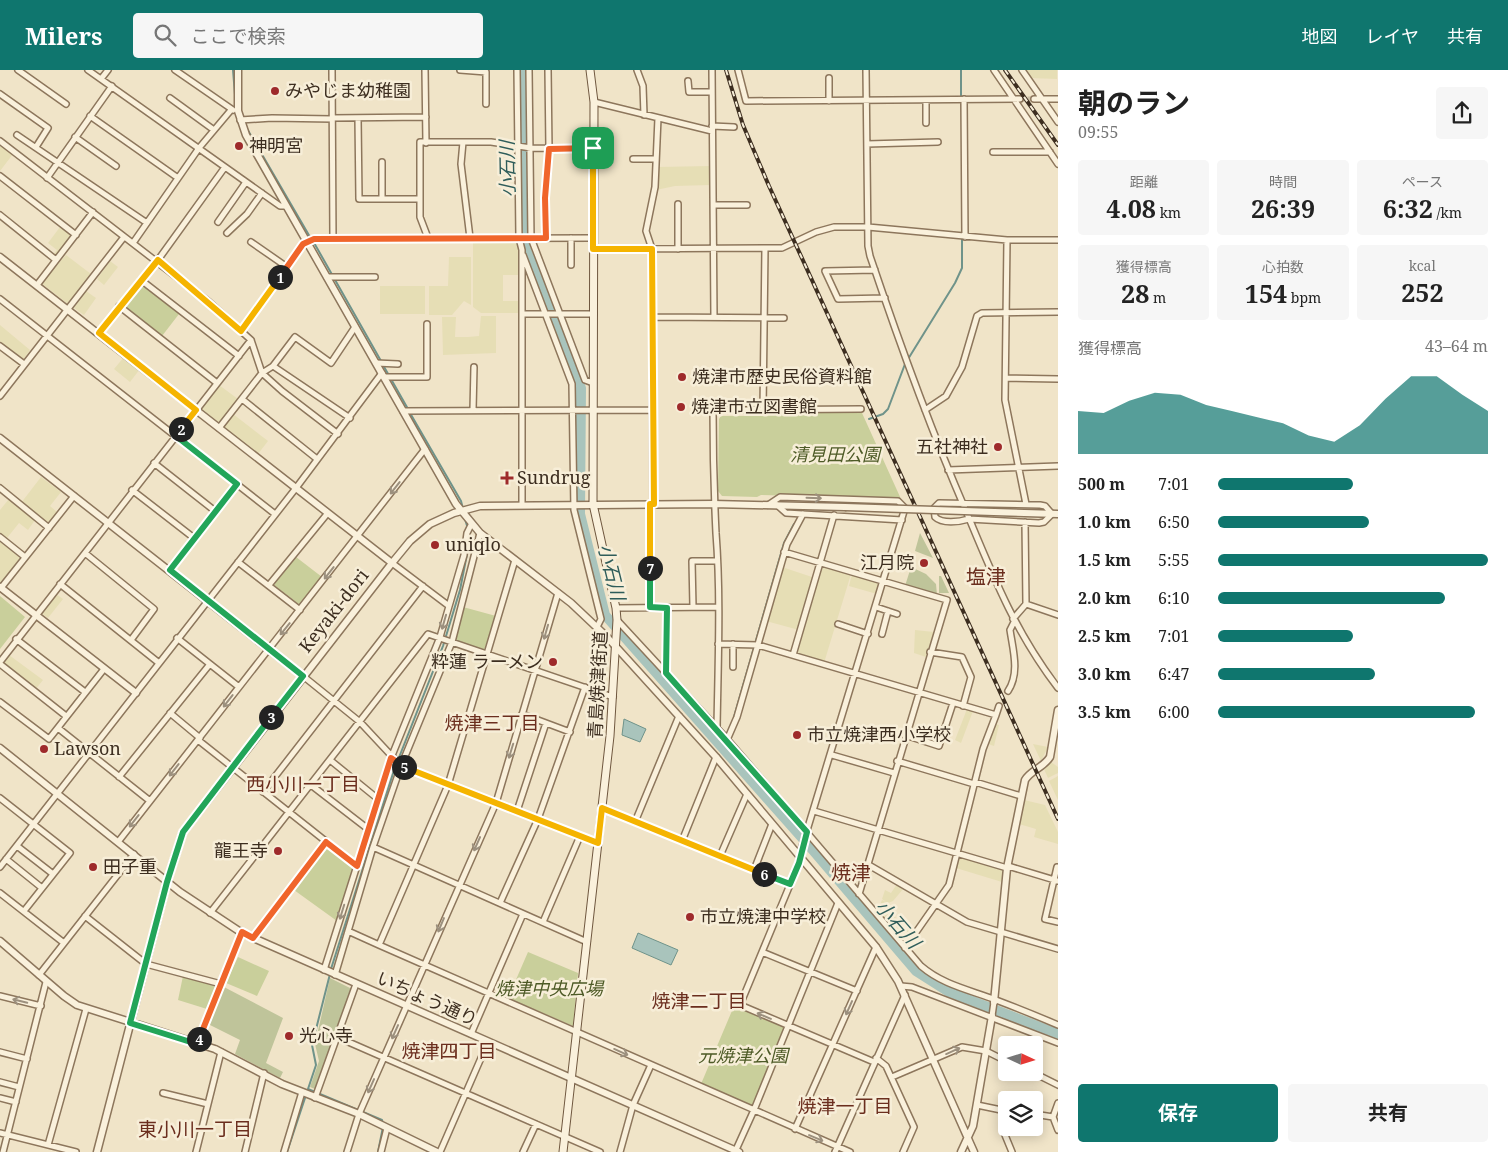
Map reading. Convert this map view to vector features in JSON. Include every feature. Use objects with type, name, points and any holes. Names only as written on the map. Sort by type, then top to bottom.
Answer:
[{"type":"main road","name":"青島焼津街道","points":[[563,1152],[602,808],[616,646],[616,608],[590,504],[590,410],[593,384],[594,314],[594,102],[590,70]]},
{"type":"street","points":[[18,70],[66,104]]},
{"type":"street","points":[[89,70],[280,206],[286,206]]},
{"type":"street","points":[[101,79],[108,70]]},
{"type":"street","points":[[175,70],[235,110],[246,135],[286,206],[460,510],[471,525],[558,593],[616,646],[716,757],[876,947],[905,994],[974,1152]]},
{"type":"street","points":[[183,76],[188,70]]},
{"type":"street","points":[[133,243],[199,148],[235,110],[238,70]]},
{"type":"street","points":[[332,70],[333,239]]},
{"type":"street","points":[[425,70],[426,143]]},
{"type":"street","points":[[460,70],[486,72],[486,104]]},
{"type":"street","points":[[517,70],[520,238],[522,250],[522,504]]},
{"type":"street","points":[[529,70],[531,238],[585,380],[593,384]]},
{"type":"street","points":[[546,238],[545,198],[549,149],[548,70]]},
{"type":"street","points":[[638,70],[644,86],[644,115]]},
{"type":"street","points":[[712,70],[714,317]]},
{"type":"street","points":[[738,70],[746,101],[1020,99]]},
{"type":"street","points":[[866,70],[868,246],[875,270],[948,470],[1013,621],[1058,688]]},
{"type":"street","points":[[1022,70],[1058,122]]},
{"type":"street","points":[[996,71],[1058,164]]},
{"type":"street","points":[[829,78],[830,101]]},
{"type":"street","points":[[688,81],[688,92],[712,92]]},
{"type":"street","points":[[47,178],[112,86]]},
{"type":"street","points":[[0,94],[48,128],[36,147]]},
{"type":"street","points":[[170,98],[214,130]]},
{"type":"street","points":[[962,237],[964,99]]},
{"type":"street","points":[[1034,99],[1058,99]]},
{"type":"street","points":[[926,100],[926,123]]},
{"type":"street","points":[[594,102],[644,115],[712,128],[734,127]]},
{"type":"street","points":[[90,116],[178,178]]},
{"type":"street","points":[[240,120],[426,117]]},
{"type":"street","points":[[358,118],[359,199],[420,199]]},
{"type":"street","points":[[650,607],[652,249],[646,232],[655,187],[658,118]]},
{"type":"street","points":[[17,135],[147,223]]},
{"type":"street","points":[[75,137],[116,166]]},
{"type":"street","points":[[0,142],[124,237],[158,260],[241,331],[251,340],[262,373],[282,391],[338,434]]},
{"type":"street","points":[[428,238],[420,217],[420,142],[491,142],[518,147],[549,149],[593,148]]},
{"type":"street","points":[[463,142],[461,164],[470,238]]},
{"type":"street","points":[[867,144],[938,142]]},
{"type":"street","points":[[993,152],[1050,152]]},
{"type":"street","points":[[633,159],[656,159]]},
{"type":"street","points":[[382,162],[382,199]]},
{"type":"street","points":[[99,333],[158,260],[226,167]]},
{"type":"street","points":[[0,176],[76,235]]},
{"type":"street","points":[[218,222],[246,182]]},
{"type":"street","points":[[227,233],[247,214],[262,193]]},
{"type":"street","points":[[678,204],[678,249]]},
{"type":"street","points":[[713,205],[747,205]]},
{"type":"street","points":[[37,285],[93,212]]},
{"type":"street","points":[[0,215],[56,260]]},
{"type":"street","points":[[593,249],[786,247],[825,228],[868,227],[962,237],[1007,240],[1058,240]]},
{"type":"street","points":[[0,395],[124,237]]},
{"type":"street","points":[[571,238],[571,265]]},
{"type":"street","points":[[241,331],[306,241],[314,239],[593,238]]},
{"type":"street","points":[[1007,240],[1006,408],[1026,504]]},
{"type":"street","points":[[251,242],[287,267]]},
{"type":"street","points":[[763,410],[765,248]]},
{"type":"street","points":[[522,250],[572,384],[575,504],[600,619],[597,627]]},
{"type":"street","points":[[0,257],[327,514],[449,606]]},
{"type":"street","points":[[875,270],[825,271],[838,299],[885,298]]},
{"type":"street","points":[[327,277],[375,277]]},
{"type":"street","points":[[141,280],[239,356]]},
{"type":"street","points":[[0,300],[275,514]]},
{"type":"street","points":[[119,306],[217,383]]},
{"type":"street","points":[[925,410],[946,396],[962,367],[977,316],[982,313],[1058,312]]},
{"type":"street","points":[[522,314],[594,314]]},
{"type":"street","points":[[652,317],[784,318]]},
{"type":"street","points":[[383,375],[427,377],[427,324]]},
{"type":"street","points":[[219,428],[262,373],[273,366],[295,337],[331,363],[355,327]]},
{"type":"street","points":[[66,716],[0,663],[132,490],[251,340]]},
{"type":"street","points":[[0,346],[24,364]]},
{"type":"street","points":[[376,364],[398,364]]},
{"type":"street","points":[[273,366],[350,418]]},
{"type":"street","points":[[473,410],[474,367]]},
{"type":"street","points":[[0,867],[383,375]]},
{"type":"street","points":[[1006,378],[1058,379]]},
{"type":"street","points":[[242,399],[317,459]]},
{"type":"street","points":[[717,728],[718,644],[716,531],[713,504],[713,410],[861,409]]},
{"type":"street","points":[[403,411],[652,410]]},
{"type":"street","points":[[0,438],[269,648],[360,722],[392,759],[400,765],[598,843]]},
{"type":"street","points":[[118,842],[425,449]]},
{"type":"street","points":[[154,463],[215,511]]},
{"type":"street","points":[[948,470],[1058,466]]},
{"type":"street","points":[[170,570],[237,484]]},
{"type":"street","points":[[0,488],[49,528]]},
{"type":"street","points":[[132,490],[194,538]]},
{"type":"street","points":[[74,496],[1,587],[136,693]]},
{"type":"street","points":[[768,505],[780,497],[898,501],[905,508],[800,857],[740,1005],[886,1066],[914,1127],[902,1152]]},
{"type":"street","points":[[939,503],[962,503],[1043,505],[1055,514],[1042,523],[969,519],[961,522],[942,521],[935,516],[934,508],[939,503]]},
{"type":"street","name":"Keyaki-dori","points":[[97,1152],[167,882],[183,832],[392,563],[410,541],[425,528],[460,510],[480,506],[522,504],[777,505],[1055,514]]},
{"type":"street","points":[[777,505],[786,513],[902,520]]},
{"type":"street","points":[[269,585],[327,514]]},
{"type":"street","points":[[726,738],[734,726],[784,552],[803,514]]},
{"type":"street","points":[[793,655],[834,515]]},
{"type":"street","points":[[1008,691],[1015,680],[1010,630],[1013,621],[1026,604],[1025,522]]},
{"type":"street","points":[[325,970],[378,799],[392,759],[441,638],[464,555],[467,532],[471,525]]},
{"type":"street","points":[[334,974],[400,765],[450,641],[480,533]]},
{"type":"street","points":[[0,537],[25,557]]},
{"type":"street","points":[[784,552],[947,600],[859,894]]},
{"type":"street","points":[[85,553],[154,609],[131,640]]},
{"type":"street","points":[[379,945],[448,785],[515,560]]},
{"type":"street","points":[[693,607],[692,561],[716,561]]},
{"type":"street","points":[[238,562],[300,610]]},
{"type":"street","points":[[60,584],[159,662]]},
{"type":"street","points":[[263,792],[423,586]]},
{"type":"street","points":[[347,1152],[359,1114],[458,885],[496,803],[558,593]]},
{"type":"street","points":[[1026,604],[1058,615]]},
{"type":"street","points":[[616,608],[717,607]]},
{"type":"street","points":[[876,607],[897,614]]},
{"type":"street","points":[[666,673],[667,608]]},
{"type":"street","points":[[882,634],[888,611]]},
{"type":"street","points":[[616,620],[726,738],[921,966],[933,976],[960,988],[1058,1025]]},
{"type":"street","points":[[838,624],[868,634]]},
{"type":"street","points":[[210,913],[428,634],[613,697]]},
{"type":"street","points":[[177,638],[239,687]]},
{"type":"street","points":[[16,640],[85,692]]},
{"type":"street","points":[[718,644],[756,645],[996,715]]},
{"type":"street","points":[[733,644],[733,667]]},
{"type":"street","points":[[930,652],[962,658],[971,678],[963,706]]},
{"type":"street","points":[[119,777],[210,664]]},
{"type":"street","points":[[0,702],[49,739],[104,669]]},
{"type":"street","points":[[500,903],[538,819],[585,687]]},
{"type":"street","points":[[905,736],[939,746],[953,703]]},
{"type":"street","points":[[905,948],[949,885],[983,749],[999,706]]},
{"type":"street","points":[[961,1152],[968,1139],[977,1105],[992,1017],[1007,867],[1021,796],[1027,776],[1042,766],[1050,757],[1058,710]]},
{"type":"street","points":[[170,713],[232,767],[357,866]]},
{"type":"street","points":[[522,714],[570,732]]},
{"type":"street","points":[[635,822],[679,716]]},
{"type":"street","points":[[517,811],[546,723]]},
{"type":"street","points":[[58,728],[150,800]]},
{"type":"street","name":"いちょう通り","points":[[0,748],[167,882],[210,913],[242,932],[736,1151]]},
{"type":"street","points":[[832,755],[894,773]]},
{"type":"street","points":[[682,841],[716,757]]},
{"type":"street","points":[[330,760],[378,799]]},
{"type":"street","points":[[897,762],[1021,796]]},
{"type":"street","points":[[311,785],[368,829]]},
{"type":"street","points":[[720,856],[747,794]]},
{"type":"street","points":[[0,798],[70,853],[24,911]]},
{"type":"street","points":[[602,808],[790,884]]},
{"type":"street","points":[[814,811],[957,854],[1056,880]]},
{"type":"street","points":[[754,870],[772,824]]},
{"type":"street","points":[[543,922],[580,836]]},
{"type":"street","points":[[253,938],[326,842]]},
{"type":"street","points":[[17,846],[53,874]]},
{"type":"street","points":[[373,847],[412,867],[458,885],[587,942]]},
{"type":"street","points":[[40,975],[134,854]]},
{"type":"street","points":[[6,859],[42,888]]},
{"type":"street","points":[[867,864],[967,922],[1058,949]]},
{"type":"street","points":[[1057,867],[1056,880],[1045,919],[1058,922]]},
{"type":"street","points":[[0,893],[64,943]]},
{"type":"street","points":[[736,1151],[838,903]]},
{"type":"street","points":[[471,1034],[523,914]]},
{"type":"street","points":[[85,916],[146,964],[221,984]]},
{"type":"street","points":[[348,931],[754,1110],[836,1149],[850,1152]]},
{"type":"street","points":[[197,1044],[242,932]]},
{"type":"street","points":[[0,941],[46,982],[64,996],[86,1009],[221,1052],[282,1084],[359,1114],[439,1152],[488,1042]]},
{"type":"street","points":[[795,1129],[876,947]]},
{"type":"street","points":[[762,952],[857,991]]},
{"type":"street","points":[[3,1152],[46,982]]},
{"type":"street","points":[[315,1098],[356,984]]},
{"type":"street","points":[[901,986],[912,987],[1058,1043]]},
{"type":"street","points":[[836,1149],[905,994]]},
{"type":"street","points":[[0,996],[40,1006]]},
{"type":"street","points":[[48,1145],[86,1009]]},
{"type":"street","points":[[337,1037],[465,1095],[600,1152]]},
{"type":"street","points":[[892,1077],[962,1046],[986,1052],[998,1057]]},
{"type":"street","points":[[0,1052],[27,1059]]},
{"type":"street","points":[[196,1152],[221,1052]]},
{"type":"street","points":[[620,1152],[633,1105],[651,1065]]},
{"type":"street","points":[[245,1152],[264,1073]]},
{"type":"street","points":[[1043,1078],[1058,1085]]},
{"type":"street","points":[[0,1082],[19,1087]]},
{"type":"street","points":[[163,1092],[208,1104]]},
{"type":"street","points":[[284,1152],[302,1092]]},
{"type":"street","points":[[0,1098],[16,1102]]},
{"type":"street","points":[[1058,1103],[1052,1117],[1058,1130]]},
{"type":"street","points":[[977,1105],[998,1109]]},
{"type":"street","points":[[1043,1116],[1052,1117]]},
{"type":"street","points":[[522,1152],[536,1124]]},
{"type":"street","points":[[381,1152],[387,1128]]},
{"type":"street","points":[[0,1133],[76,1152]]},
{"type":"street","points":[[1005,1136],[1012,1152]]},
{"type":"shaded area","points":[[1024,70],[1057,70],[1057,79],[1030,78]]},
{"type":"shaded area","points":[[0,144],[13,154],[0,171]]},
{"type":"shaded area","points":[[710,166],[710,185],[675,186],[656,190],[657,167]]},
{"type":"shaded area","points":[[60,227],[72,235],[56,256],[53,255],[57,250],[48,243]]},
{"type":"shaded area","points":[[517,240],[520,248],[519,275],[503,275],[503,301],[519,301],[519,313],[481,313],[473,307],[473,241]]},
{"type":"shaded area","points":[[66,255],[91,274],[68,304],[41,283]]},
{"type":"shaded area","points":[[449,257],[471,257],[471,305],[464,301],[452,315],[429,315],[429,286],[448,286]]},
{"type":"shaded area","points":[[110,261],[118,267],[104,285],[97,279]]},
{"type":"shaded area","points":[[380,286],[425,286],[425,314],[380,314]]},
{"type":"shaded area","points":[[86,291],[96,298],[84,315],[74,308]]},
{"type":"shaded area","points":[[481,316],[496,316],[496,353],[443,355],[442,317],[456,317],[455,337],[468,337],[479,336]]},
{"type":"shaded area","points":[[0,325],[30,350],[23,360],[0,343]]},
{"type":"shaded area","points":[[124,357],[140,369],[130,382],[114,369]]},
{"type":"shaded area","points":[[219,385],[238,399],[219,423],[200,409]]},
{"type":"shaded area","points":[[233,414],[268,441],[258,454],[223,427]]},
{"type":"shaded area","points":[[41,477],[61,492],[50,506],[57,512],[47,524],[21,503]]},
{"type":"shaded area","points":[[9,499],[35,520],[28,530],[19,523],[7,538],[0,533],[0,510]]},
{"type":"shaded area","points":[[0,541],[21,559],[2,583],[0,582]]},
{"type":"shaded area","points":[[822,565],[851,574],[824,663],[796,654]]},
{"type":"shaded area","points":[[782,567],[815,578],[799,630],[766,621]]},
{"type":"shaded area","points":[[852,574],[881,583],[877,594],[849,586]]},
{"type":"shaded area","points":[[56,594],[63,599],[48,618],[41,613]]},
{"type":"shaded area","points":[[915,630],[934,632],[926,657],[914,653]]},
{"type":"shaded area","points":[[9,655],[43,680],[35,690],[2,663]]},
{"type":"shaded area","points":[[967,709],[973,711],[961,743],[955,740]]},
{"type":"shaded area","points":[[995,724],[999,725],[994,746],[988,744]]},
{"type":"shaded area","points":[[1033,744],[1048,747],[1041,761]]},
{"type":"shaded area","points":[[1051,762],[1058,767],[1058,773],[1048,778],[1044,769]]},
{"type":"shaded area","points":[[1058,776],[1058,800],[1049,781]]},
{"type":"shaded area","points":[[1024,800],[1045,805],[1058,832],[1058,844],[1034,837],[1036,829],[1019,824]]},
{"type":"shaded area","points":[[960,857],[1002,870],[1002,882],[956,868]]},
{"type":"shaded area","points":[[897,884],[904,888],[893,901],[888,903],[894,916],[912,933],[904,945],[877,912],[882,900],[886,902],[882,899],[885,890],[891,893]]},
{"type":"green space","points":[[141,284],[179,314],[162,336],[124,306]]},
{"type":"green space","name":"清見田公園","points":[[762,413],[862,413],[901,499],[761,495],[757,497],[722,496],[718,491],[719,419],[721,416],[762,416]]},
{"type":"green space","points":[[920,533],[933,558],[915,551]]},
{"type":"green space","points":[[296,557],[322,577],[300,605],[274,585]]},
{"type":"green space","points":[[911,567],[926,574],[936,584],[937,595],[905,586]]},
{"type":"green space","points":[[939,576],[941,576],[949,593],[939,593]]},
{"type":"green space","points":[[0,596],[25,617],[0,649]]},
{"type":"green space","points":[[463,607],[496,616],[484,650],[456,641]]},
{"type":"green space","points":[[326,848],[329,848],[354,869],[337,921],[294,890]]},
{"type":"green space","name":"焼津中央広場","points":[[528,952],[578,973],[573,1026],[508,998]]},
{"type":"green space","points":[[238,957],[269,971],[257,996],[226,983]]},
{"type":"green space","points":[[183,976],[217,986],[207,1009],[178,1000]]},
{"type":"green space","points":[[330,978],[352,989],[315,1089],[310,1087],[319,1061],[315,1044]]},
{"type":"green space","points":[[224,987],[283,1018],[266,1063],[283,1072],[280,1078],[235,1054],[240,1040],[208,1024]]},
{"type":"green space","name":"元焼津公園","points":[[734,1006],[785,1027],[753,1107],[701,1084]]},
{"type":"water","points":[[624,719],[646,729],[640,742],[622,735]]},
{"type":"water","points":[[638,933],[678,950],[671,965],[632,948]]},
{"type":"waterway","points":[[233,70],[236,107]]},
{"type":"waterway","name":"小石川","points":[[523,70],[525,247],[581,388],[580,514],[605,615],[811,848],[916,971],[949,992],[1058,1034]]},
{"type":"waterway","points":[[961,70],[961,98]]},
{"type":"waterway","points":[[246,127],[310,237]]},
{"type":"waterway","points":[[869,419],[883,414],[888,409],[905,364],[955,283],[962,268],[962,202]]},
{"type":"waterway","points":[[313,241],[381,361]]},
{"type":"waterway","points":[[383,365],[408,409]]},
{"type":"waterway","points":[[410,413],[461,501],[463,509]]},
{"type":"waterway","points":[[465,519],[468,529]]},
{"type":"waterway","points":[[734,717],[784,543],[794,524]]},
{"type":"waterway","points":[[398,760],[443,646],[460,590],[467,554]]},
{"type":"waterway","points":[[721,745],[726,737]]},
{"type":"waterway","points":[[331,969],[396,764]]},
{"type":"waterway","points":[[287,1152],[316,1065],[312,1045],[330,974]]},
{"type":"waterway","points":[[308,1089],[382,1120],[383,1123]]},
{"type":"waterway","points":[[378,1152],[383,1127]]},
{"type":"tunnel","points":[[1020,99],[1034,99]]},
{"type":"railway","points":[[726,70],[743,125],[769,186],[1058,819]]},
{"type":"railway","points":[[1005,70],[1058,145]]},
{"type":"place","name":"みやじま幼稚園","points":[[275,91]]},
{"type":"place","name":"神明宮","points":[[239,146]]},
{"type":"place","name":"焼津市歴史民俗資料館","points":[[682,377]]},
{"type":"place","name":"焼津市立図書館","points":[[681,407]]},
{"type":"place","name":"五社神社","points":[[998,447]]},
{"type":"place","name":"Sundrug","points":[[507,478]]},
{"type":"place","name":"uniqlo","points":[[435,545]]},
{"type":"place","name":"江月院","points":[[924,563]]},
{"type":"place","name":"粋蓮 ラーメン","points":[[553,662]]},
{"type":"place","name":"市立焼津西小学校","points":[[797,735]]},
{"type":"place","name":"Lawson","points":[[44,749]]},
{"type":"place","name":"龍王寺","points":[[278,851]]},
{"type":"place","name":"田子重","points":[[93,867]]},
{"type":"place","name":"市立焼津中学校","points":[[690,917]]},
{"type":"place","name":"光心寺","points":[[289,1036]]},
{"type":"district","name":"塩津","points":[[986,577]]},
{"type":"district","name":"焼津三丁目","points":[[492,723]]},
{"type":"district","name":"西小川一丁目","points":[[303,784]]},
{"type":"district","name":"焼津","points":[[851,873]]},
{"type":"district","name":"焼津二丁目","points":[[699,1001]]},
{"type":"district","name":"焼津四丁目","points":[[449,1051]]},
{"type":"district","name":"焼津一丁目","points":[[845,1106]]},
{"type":"district","name":"東小川一丁目","points":[[195,1129]]},
{"type":"route","points":[[593,148],[593,249],[652,249],[654,504],[650,504],[650,607],[667,608],[666,673],[807,832],[799,863],[790,884],[602,808],[598,843],[400,766],[391,758],[357,866],[326,842],[253,938],[242,932],[226,977],[221,984],[197,1044],[130,1023],[167,882],[183,832],[228,771],[303,676],[170,570],[237,484],[176,436],[196,410],[99,333],[158,260],[241,331],[303,244],[311,239],[546,238],[545,198],[549,170],[549,149],[593,148]]}]
